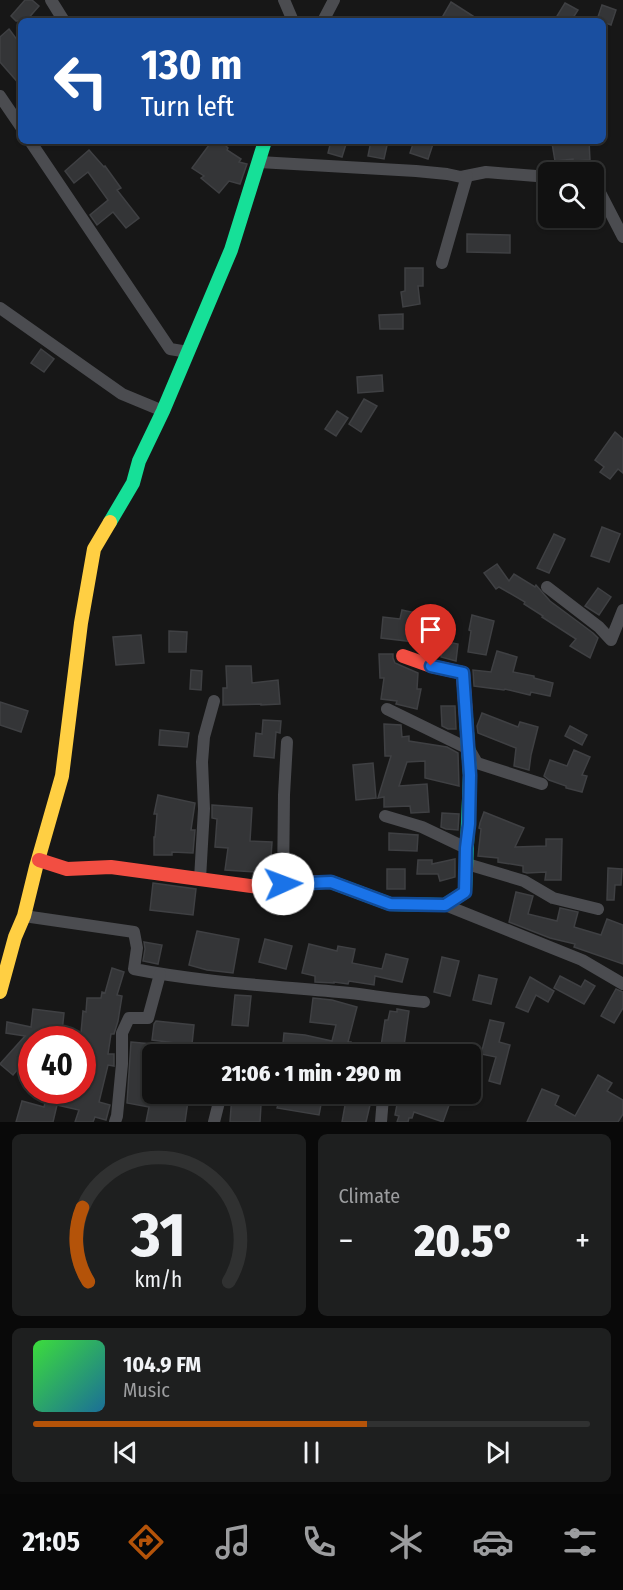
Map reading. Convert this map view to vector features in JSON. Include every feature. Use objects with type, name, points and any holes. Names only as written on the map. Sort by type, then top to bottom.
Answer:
[{"type":"street","points":[[51,0],[61,18]]},
{"type":"street","points":[[284,0],[292,18]]},
{"type":"street","points":[[325,18],[334,0]]},
{"type":"street","points":[[0,96],[18,123]]},
{"type":"street","points":[[32,144],[170,349],[188,352]]},
{"type":"street","points":[[0,992],[15,937],[24,916],[62,776],[81,623],[94,549],[133,483],[139,461],[163,411],[231,250],[264,144]]},
{"type":"street","points":[[259,162],[416,171],[461,177],[486,172],[538,176]]},
{"type":"street","points":[[442,263],[467,176]]},
{"type":"street","points":[[604,200],[623,237]]},
{"type":"street","points":[[0,308],[122,394],[163,411]]},
{"type":"street","points":[[547,587],[599,627],[611,640],[623,610]]},
{"type":"street","points":[[403,656],[431,666],[463,673],[470,775],[465,892],[445,905]]},
{"type":"street","points":[[200,879],[204,809],[202,762],[204,737],[214,701]]},
{"type":"street","points":[[387,709],[469,749],[477,763],[542,784]]},
{"type":"street","points":[[283,884],[287,742]]},
{"type":"street","points":[[385,816],[422,827],[466,848]]},
{"type":"street","points":[[39,860],[67,869],[111,867],[258,886],[331,882],[390,904],[445,905],[582,960],[623,984]]},
{"type":"street","points":[[467,864],[524,881],[553,898],[598,909]]},
{"type":"street","points":[[24,916],[134,932],[136,948],[134,969],[242,984],[424,1002]]},
{"type":"street","points":[[115,1122],[122,1064],[122,1033],[129,1018],[148,1018],[160,974]]},
{"type":"street","points":[[214,1122],[218,1104]]},
{"type":"street","points":[[381,1122],[382,1104]]},
{"type":"building","points":[[25,0],[32,0],[39,6],[29,18],[18,18],[16,21],[11,16]]},
{"type":"building","points":[[451,2],[473,16],[472,18],[442,18]]},
{"type":"building","points":[[565,3],[578,10],[573,18],[556,18]]},
{"type":"building","points":[[602,5],[616,10],[611,25],[606,23],[606,18],[598,18]]},
{"type":"building","points":[[9,29],[18,41],[18,83],[0,62],[0,37]]},
{"type":"building","points":[[210,144],[228,144],[227,150],[241,159],[239,162],[247,164],[240,184],[229,181],[219,193],[201,178],[204,176],[192,168]]},
{"type":"building","points":[[330,144],[346,144],[342,157],[328,153]]},
{"type":"building","points":[[370,144],[387,144],[384,159],[368,156]]},
{"type":"building","points":[[413,144],[433,144],[428,159],[410,153]]},
{"type":"building","points":[[552,144],[589,144],[590,160],[555,161]]},
{"type":"building","points":[[89,150],[105,166],[121,188],[117,190],[139,218],[126,228],[113,212],[97,225],[90,215],[108,200],[88,172],[74,183],[65,171]]},
{"type":"building","points":[[467,234],[510,235],[510,253],[467,252]]},
{"type":"building","points":[[405,268],[423,268],[423,286],[418,286],[420,304],[403,307],[401,292],[405,291]]},
{"type":"building","points":[[403,314],[403,329],[380,329],[379,315]]},
{"type":"building","points":[[41,349],[54,359],[44,372],[31,363]]},
{"type":"building","points":[[382,375],[383,391],[358,393],[357,377]]},
{"type":"building","points":[[364,399],[377,406],[361,432],[349,424]]},
{"type":"building","points":[[337,411],[348,418],[336,436],[325,429]]},
{"type":"building","points":[[615,432],[623,439],[623,473],[618,469],[610,479],[600,472],[604,467],[595,460]]},
{"type":"building","points":[[602,527],[620,534],[609,562],[591,556]]},
{"type":"building","points":[[554,534],[565,539],[549,573],[537,568]]},
{"type":"building","points":[[497,564],[509,581],[514,574],[535,587],[536,585],[550,601],[598,638],[590,658],[570,646],[576,639],[524,604],[525,602],[499,587],[496,589],[484,573]]},
{"type":"building","points":[[598,588],[611,597],[599,615],[585,606]]},
{"type":"building","points":[[402,610],[425,615],[422,628],[442,630],[440,645],[381,638],[383,617],[400,619]]},
{"type":"building","points":[[472,615],[494,621],[486,655],[468,652]]},
{"type":"building","points":[[169,631],[187,632],[186,652],[169,652]]},
{"type":"building","points":[[141,635],[144,663],[116,665],[113,637]]},
{"type":"building","points":[[442,641],[458,644],[456,661],[441,657]]},
{"type":"building","points":[[497,651],[517,657],[513,672],[553,683],[550,696],[474,686],[473,670],[491,672]]},
{"type":"building","points":[[379,654],[393,654],[395,663],[418,673],[417,689],[421,689],[417,709],[396,704],[397,701],[381,699],[384,678],[380,678]]},
{"type":"building","points":[[226,666],[251,666],[252,683],[278,680],[280,704],[223,705],[223,688],[227,688]]},
{"type":"building","points":[[191,670],[202,671],[201,690],[190,689]]},
{"type":"building","points":[[0,702],[28,711],[21,732],[0,725]]},
{"type":"building","points":[[441,706],[455,706],[456,729],[442,726]]},
{"type":"building","points":[[482,713],[518,727],[520,722],[538,727],[529,770],[514,766],[516,748],[478,733],[477,726]]},
{"type":"building","points":[[263,720],[281,721],[280,733],[276,732],[274,758],[254,756],[256,733],[262,734]]},
{"type":"building","points":[[384,724],[401,725],[402,737],[409,736],[409,741],[447,747],[458,753],[459,786],[425,778],[425,761],[407,762],[399,786],[427,784],[429,812],[411,813],[410,806],[384,807],[384,797],[378,798],[391,756],[385,756]]},
{"type":"building","points":[[570,726],[587,735],[582,745],[565,736]]},
{"type":"building","points":[[160,730],[189,733],[187,747],[159,745]]},
{"type":"building","points":[[574,750],[590,757],[582,775],[587,776],[582,792],[566,788],[544,776],[550,760],[567,766]]},
{"type":"building","points":[[373,763],[376,798],[356,800],[353,765]]},
{"type":"building","points":[[158,795],[195,803],[191,830],[195,830],[193,853],[172,852],[172,855],[154,855],[157,814],[154,814]]},
{"type":"building","points":[[212,805],[252,808],[250,841],[272,842],[270,873],[225,870],[228,848],[215,847],[217,819],[212,818]]},
{"type":"building","points":[[484,812],[524,828],[515,847],[546,846],[546,839],[562,839],[561,880],[545,880],[546,872],[527,873],[523,872],[523,866],[498,862],[498,858],[478,856],[481,829],[479,828]]},
{"type":"building","points":[[442,813],[459,814],[458,830],[441,827]]},
{"type":"building","points":[[389,833],[418,835],[417,851],[389,850]]},
{"type":"building","points":[[455,859],[455,877],[440,881],[438,874],[417,874],[418,860],[432,860],[432,864]]},
{"type":"building","points":[[608,868],[622,869],[621,885],[615,885],[614,900],[607,900]]},
{"type":"building","points":[[387,869],[405,869],[405,889],[387,889]]},
{"type":"building","points":[[153,883],[196,889],[193,915],[150,910]]},
{"type":"building","points":[[516,892],[533,896],[528,914],[557,921],[560,908],[578,912],[574,927],[601,935],[607,919],[623,925],[623,964],[574,947],[575,944],[550,938],[509,922]]},
{"type":"building","points":[[275,897],[300,899],[299,911],[274,909]]},
{"type":"building","points":[[197,931],[239,939],[233,973],[189,965]]},
{"type":"building","points":[[265,939],[292,946],[286,969],[259,962]]},
{"type":"building","points":[[144,942],[162,945],[158,964],[143,961]]},
{"type":"building","points":[[309,944],[337,951],[338,946],[355,949],[352,963],[382,969],[386,954],[408,959],[402,982],[375,976],[374,985],[349,981],[348,984],[315,982],[315,976],[302,973]]},
{"type":"building","points":[[442,957],[459,961],[450,996],[434,992]]},
{"type":"building","points":[[112,968],[124,972],[117,995],[122,996],[118,1021],[114,1034],[111,1034],[108,1054],[114,1054],[114,1066],[108,1065],[99,1102],[110,1105],[106,1120],[95,1117],[93,1122],[75,1122],[79,1110],[57,1105],[53,1122],[16,1122],[21,1104],[44,1107],[45,1104],[96,1104],[96,1026],[82,1026],[87,998],[101,998],[102,992],[105,993]]},
{"type":"building","points":[[479,975],[497,979],[491,1004],[473,1000]]},
{"type":"building","points":[[560,976],[581,987],[585,980],[595,986],[584,1004],[554,988]]},
{"type":"building","points":[[530,977],[554,991],[548,1002],[536,995],[528,1012],[516,1007]]},
{"type":"building","points":[[616,989],[623,992],[623,1008],[614,1023],[601,1016]]},
{"type":"building","points":[[235,995],[251,996],[248,1026],[232,1025]]},
{"type":"building","points":[[313,998],[332,1000],[357,1007],[348,1042],[351,1044],[283,1044],[284,1033],[332,1041],[336,1025],[310,1022]]},
{"type":"building","points":[[33,1009],[64,1013],[63,1026],[31,1026]]},
{"type":"building","points":[[397,1009],[409,1011],[404,1044],[381,1044],[385,1020],[388,1020],[390,1011],[397,1012]]},
{"type":"building","points":[[490,1020],[504,1023],[499,1042],[510,1045],[500,1084],[489,1081],[496,1057],[481,1054]]},
{"type":"building","points":[[156,1021],[194,1025],[192,1044],[152,1040]]},
{"type":"building","points":[[7,1022],[26,1026],[18,1026],[18,1035],[6,1033]]},
{"type":"building","points":[[131,1042],[152,1044],[142,1044],[142,1104],[188,1104],[185,1122],[146,1122],[149,1107],[127,1103]]},
{"type":"building","points":[[18,1044],[18,1070],[13,1075],[0,1064]]},
{"type":"building","points":[[598,1075],[612,1083],[607,1091],[623,1100],[623,1114],[618,1122],[527,1122],[542,1089],[559,1096],[555,1105],[575,1116]]},
{"type":"building","points":[[231,1104],[321,1104],[319,1115],[277,1108],[278,1105],[261,1105],[260,1122],[230,1122]]},
{"type":"building","points":[[345,1104],[370,1105],[366,1122],[342,1122]]},
{"type":"building","points":[[397,1104],[449,1104],[443,1122],[414,1112],[408,1122],[397,1122],[399,1116],[395,1115]]},
{"type":"traffic: fast","points":[[110,522],[133,483],[139,461],[163,411],[231,250],[264,144]]},
{"type":"traffic: fast","points":[[322,882],[331,882],[390,904],[445,905],[465,892],[470,775],[466,717]]},
{"type":"traffic: slow","points":[[0,992],[15,937],[24,916],[62,776],[81,623],[94,549],[110,522]]},
{"type":"traffic: jam","points":[[403,656],[431,666],[463,673],[466,717]]},
{"type":"traffic: jam","points":[[39,860],[67,869],[111,867],[258,887],[322,882]]},
{"type":"route","points":[[283,884],[331,882],[390,904],[445,905],[465,892],[470,775],[463,673],[431,666]]}]
